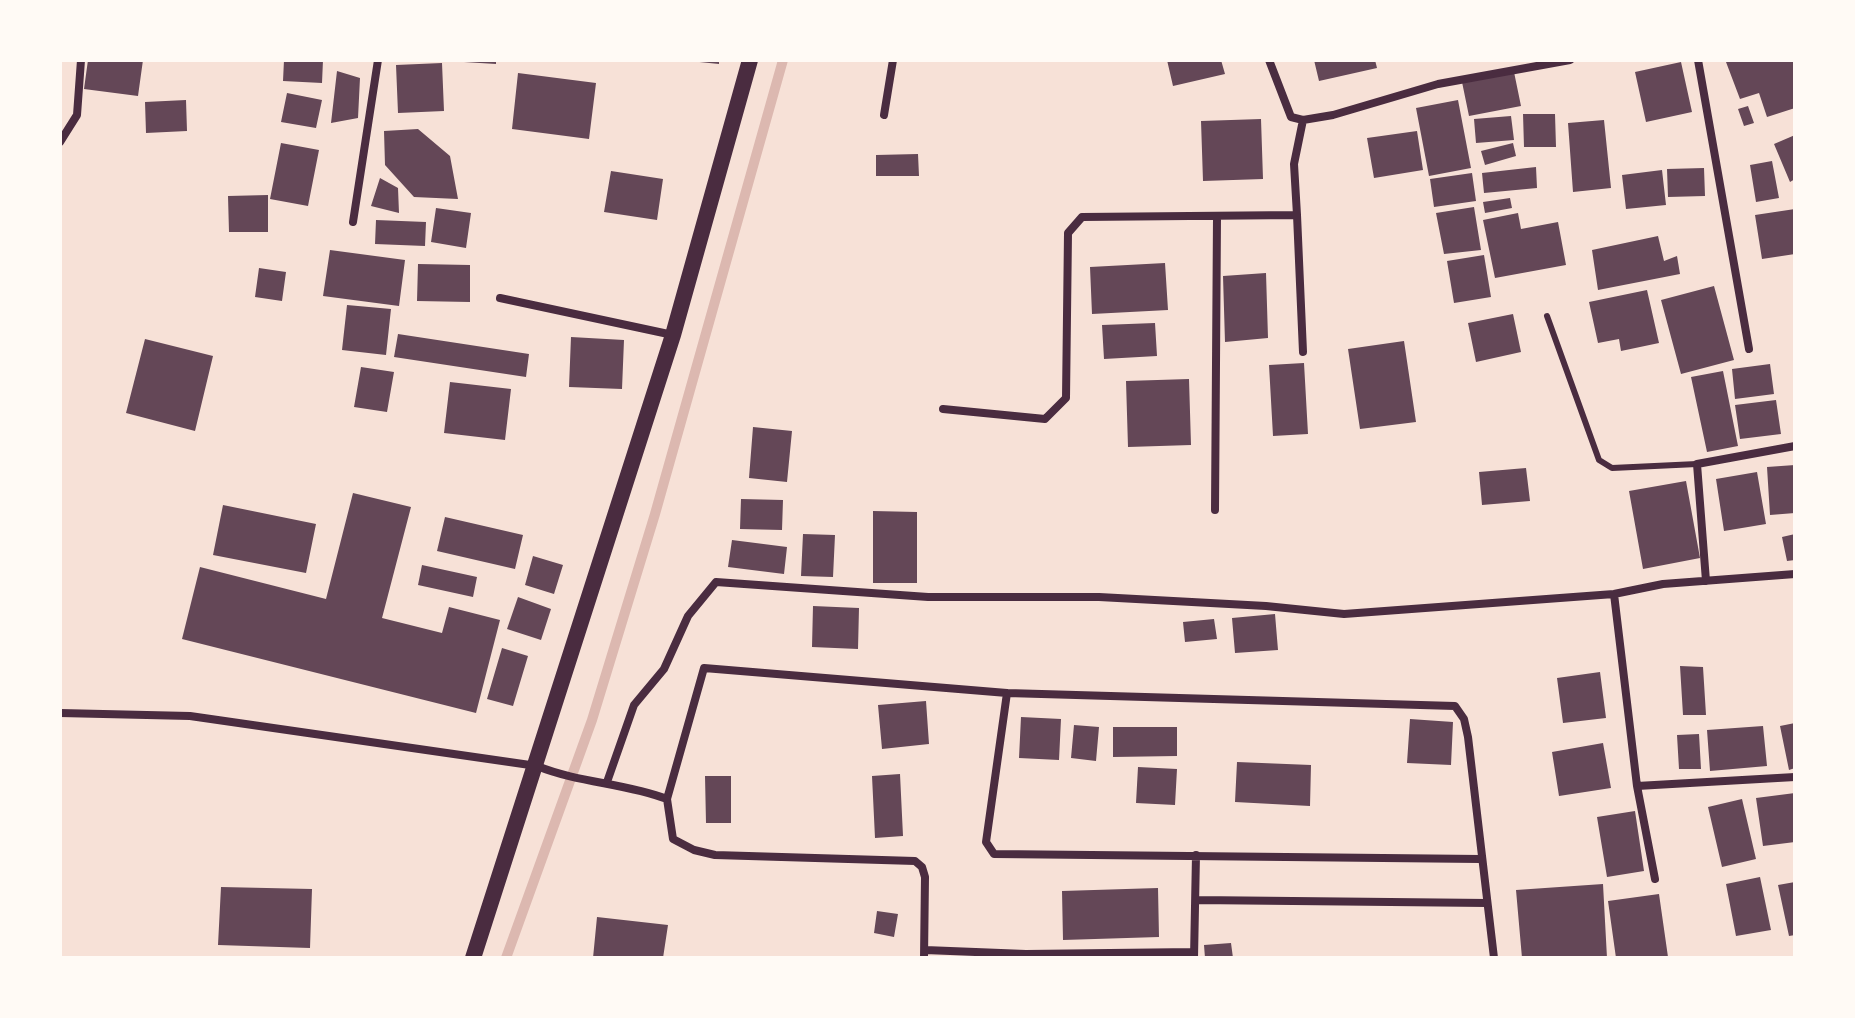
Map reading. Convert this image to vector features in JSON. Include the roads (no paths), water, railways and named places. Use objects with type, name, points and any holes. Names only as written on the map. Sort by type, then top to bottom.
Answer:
[{"type":"main road","points":[[473,958],[673,335],[750,60]]},
{"type":"street","points":[[60,142],[77,115],[81,60]]},
{"type":"street","points":[[353,222],[378,60]]},
{"type":"street","points":[[884,115],[893,60]]},
{"type":"street","points":[[1269,60],[1291,117],[1303,120],[1333,115],[1438,84],[1570,60]]},
{"type":"street","points":[[1698,60],[1749,349]]},
{"type":"street","points":[[1303,120],[1294,164],[1303,352]]},
{"type":"street","points":[[943,409],[1045,419],[1066,398],[1068,233],[1082,217],[1297,215]]},
{"type":"street","points":[[1215,510],[1217,217]]},
{"type":"street","points":[[500,298],[673,335]]},
{"type":"street","points":[[1706,581],[1697,464],[1795,446]]},
{"type":"street","points":[[607,782],[634,705],[664,669],[688,616],[716,582],[928,597],[1099,597],[1266,606],[1344,614],[1614,594],[1663,584],[1795,574]]},
{"type":"street","points":[[1614,594],[1637,786],[1655,879]]},
{"type":"street","points":[[1196,855],[1194,955],[925,954],[925,877],[922,867],[915,861],[726,855],[694,850],[673,839],[667,799],[704,668],[1007,693],[1455,706],[1464,719],[1468,737],[1494,958]]},
{"type":"street","points":[[1007,693],[986,842],[994,854],[1480,859]]},
{"type":"street","points":[[60,713],[190,716],[537,766],[556,773],[635,787],[667,799]]},
{"type":"street","points":[[1637,786],[1795,777]]},
{"type":"street","points":[[1196,900],[1487,903]]},
{"type":"lane","points":[[1547,316],[1599,460],[1612,468],[1697,464]]},
{"type":"waterway","points":[[506,958],[592,720],[655,514],[783,60]]}]
